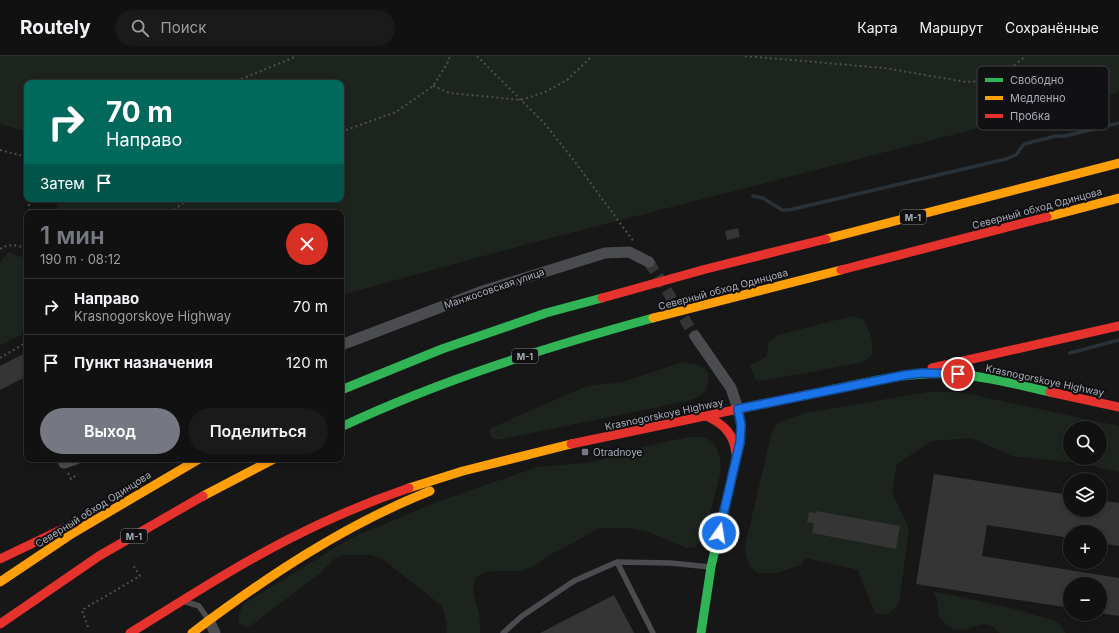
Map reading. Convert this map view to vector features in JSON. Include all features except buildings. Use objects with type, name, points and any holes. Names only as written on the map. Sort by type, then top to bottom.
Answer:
[{"type":"main road","name":"М-1","points":[[344,389],[442,349],[546,313],[714,267],[919,216],[1119,163]]},
{"type":"main road","name":"Северный обход Одинцова","points":[[344,426],[403,400],[556,346],[715,302],[1119,198]]},
{"type":"main road","points":[[887,378],[1119,326]]},
{"type":"main road","name":"Krasnogorskoye Highway","points":[[566,446],[887,378],[922,373],[958,374],[1008,383],[1119,407]]},
{"type":"main road","points":[[701,633],[711,567],[740,442],[741,425],[738,409]]},
{"type":"main road","points":[[706,416],[718,421],[731,435],[735,443],[736,464]]},
{"type":"main road","points":[[130,633],[269,550],[345,512],[421,484],[513,458],[566,446]]},
{"type":"main road","points":[[192,633],[292,564],[345,532],[388,509],[425,493],[470,477],[566,446]]},
{"type":"main road","name":"Северный обход Одинцова","points":[[0,582],[85,525],[194,462]]},
{"type":"main road","name":"М-1","points":[[0,624],[66,578],[157,522],[205,494],[268,462]]},
{"type":"main road","points":[[0,559],[140,492]]},
{"type":"street","name":"Манжосовская улица","points":[[344,344],[483,291],[605,252],[629,252],[650,262]]},
{"type":"street","points":[[695,336],[731,388],[738,409]]},
{"type":"street","points":[[209,620],[215,633]]},
{"type":"lane","points":[[503,633],[522,616],[574,581],[617,562],[671,563],[711,567]]},
{"type":"lane","points":[[617,562],[653,633]]},
{"type":"lane","points":[[182,601],[198,606],[209,620]]},
{"type":"path","points":[[239,80],[298,56]]},
{"type":"path","points":[[344,130],[396,112],[433,86],[447,64],[450,56]]},
{"type":"path","points":[[477,56],[545,124],[636,244]]},
{"type":"path","points":[[433,86],[450,93],[521,100],[545,92],[567,80],[592,56]]},
{"type":"path","points":[[745,56],[776,57],[884,68],[966,82],[977,81]]},
{"type":"path","points":[[1013,66],[1026,56]]},
{"type":"path","points":[[0,150],[24,156]]},
{"type":"path","points":[[174,210],[184,202]]},
{"type":"path","points":[[0,248],[9,244],[24,248]]},
{"type":"path","points":[[0,358],[24,344]]},
{"type":"path","points":[[88,627],[82,610],[140,576],[133,565]]},
{"type":"shaded area","points":[[0,56],[1119,56],[1119,92],[1109,95],[1109,66],[977,66],[977,129],[520,246],[344,294],[344,210],[57,210],[57,202],[344,202],[344,80],[24,80],[24,131],[0,124]]},
{"type":"shaded area","points":[[9,252],[24,258],[24,328],[21,335],[0,345],[0,262]]},
{"type":"shaded area","points":[[852,316],[863,319],[871,337],[873,347],[871,355],[866,360],[860,363],[761,381],[755,379],[750,366],[767,356],[768,343],[778,335]]},
{"type":"shaded area","points":[[683,362],[697,365],[706,370],[708,375],[707,385],[706,389],[700,396],[682,402],[502,439],[495,439],[490,436],[489,429],[582,388],[623,382]]},
{"type":"shaded area","points":[[927,392],[960,392],[1096,421],[1063,421],[1063,462],[1012,456],[972,438],[932,441],[897,464],[892,491],[909,530],[899,603],[892,611],[884,615],[875,613],[858,570],[806,558],[800,565],[776,573],[758,573],[752,568],[748,561],[745,546],[772,431],[778,423],[805,413]]},
{"type":"shaded area","points":[[1107,423],[1119,426],[1119,472],[1088,465],[1107,465]]},
{"type":"shaded area","points":[[688,437],[703,437],[712,442],[719,453],[721,466],[706,530],[696,547],[686,548],[649,532],[630,528],[600,528],[548,556],[532,567],[522,571],[493,571],[483,573],[475,579],[474,589],[474,597],[479,613],[480,633],[447,633],[447,624],[442,606],[381,558],[370,555],[341,555],[333,560],[319,574],[248,628],[239,623],[239,613],[244,604],[351,538],[437,502],[537,467],[594,462],[633,449]]},
{"type":"shaded area","points":[[933,591],[1015,609],[1058,622],[1066,633],[1000,633],[994,628],[983,624],[967,629],[954,629],[939,617],[937,599]]},
{"type":"waterway","points":[[1109,125],[1119,123]]},
{"type":"waterway","points":[[753,196],[763,198],[782,210],[789,210],[1006,159],[1016,155],[1024,144],[1090,130]]},
{"type":"waterway","points":[[1070,353],[1119,340]]},
{"type":"tunnel","points":[[649,262],[695,336]]},
{"type":"traffic: fast","points":[[344,389],[442,349],[546,313],[602,298]]},
{"type":"traffic: fast","points":[[344,426],[417,394],[495,366],[653,318]]},
{"type":"traffic: fast","points":[[806,395],[861,383],[898,377],[935,374],[954,374],[978,377],[1050,392]]},
{"type":"traffic: fast","points":[[701,633],[711,567],[740,443],[741,425],[738,409]]},
{"type":"traffic: slow","points":[[826,239],[1119,163]]},
{"type":"traffic: slow","points":[[1047,217],[1119,198]]},
{"type":"traffic: slow","points":[[653,318],[841,270]]},
{"type":"traffic: slow","points":[[409,488],[463,471],[571,444]]},
{"type":"traffic: slow","points":[[0,582],[73,533],[194,462]]},
{"type":"traffic: slow","points":[[203,496],[268,462]]},
{"type":"traffic: slow","points":[[192,633],[248,592],[336,536],[430,491]]},
{"type":"traffic: jam","points":[[841,270],[1047,217]]},
{"type":"traffic: jam","points":[[602,298],[706,269],[826,239]]},
{"type":"traffic: jam","points":[[932,368],[1119,326]]},
{"type":"traffic: jam","points":[[1050,392],[1119,407]]},
{"type":"traffic: jam","points":[[571,444],[806,395]]},
{"type":"traffic: jam","points":[[706,416],[718,422],[727,430],[733,441],[736,454]]},
{"type":"traffic: jam","points":[[130,633],[228,573],[289,539],[348,511],[409,488]]},
{"type":"traffic: jam","points":[[0,624],[99,556],[203,496]]},
{"type":"traffic: jam","points":[[0,559],[75,523]]},
{"type":"place","name":"Otradnoye","points":[[585,452]]},
{"type":"route","points":[[719,533],[740,442],[741,425],[738,409],[905,375],[922,373],[958,374]]}]
